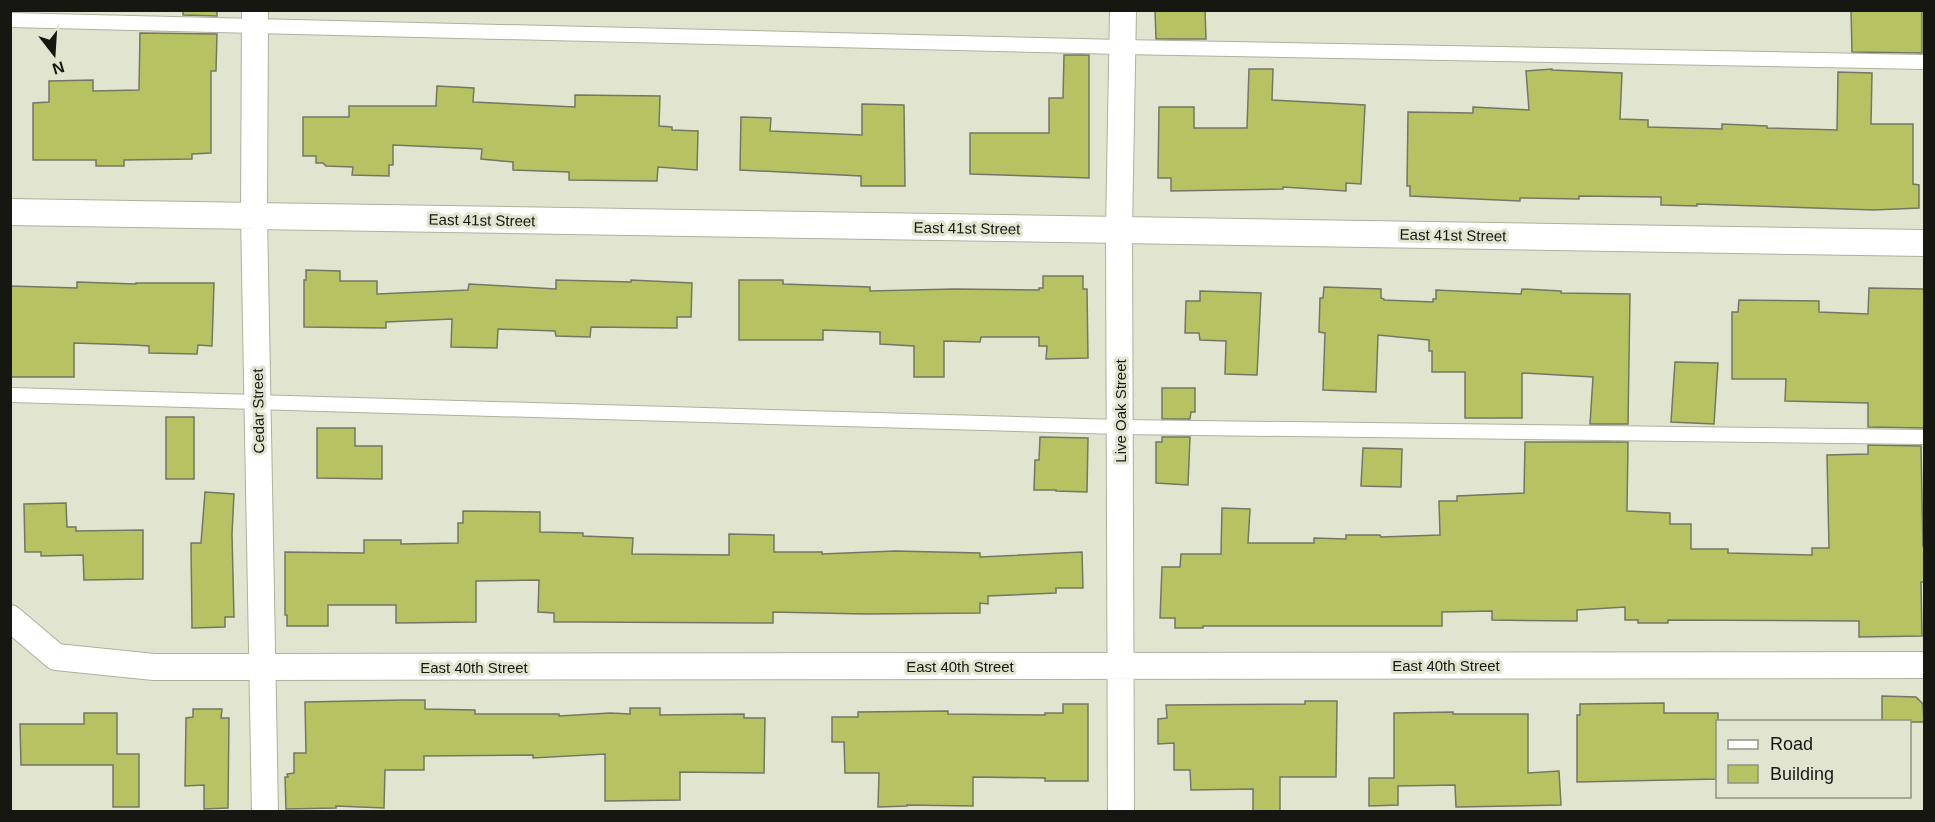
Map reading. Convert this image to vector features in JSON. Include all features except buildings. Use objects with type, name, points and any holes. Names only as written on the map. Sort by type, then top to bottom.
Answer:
[{"type":"street","name":"Live Oak Street","points":[[1121,812],[1119,230],[1123,10]]},
{"type":"street","name":"Cedar Street","points":[[255,18],[254,216],[265,812]]},
{"type":"street","name":"East 41st Street","points":[[10,212],[1924,243]]},
{"type":"street","name":"East 40th Street","points":[[10,618],[56,657],[154,667],[1924,665]]},
{"type":"lane","points":[[10,20],[255,18],[1122,47],[1924,62]]},
{"type":"lane","points":[[10,395],[1120,427],[1924,437]]}]
